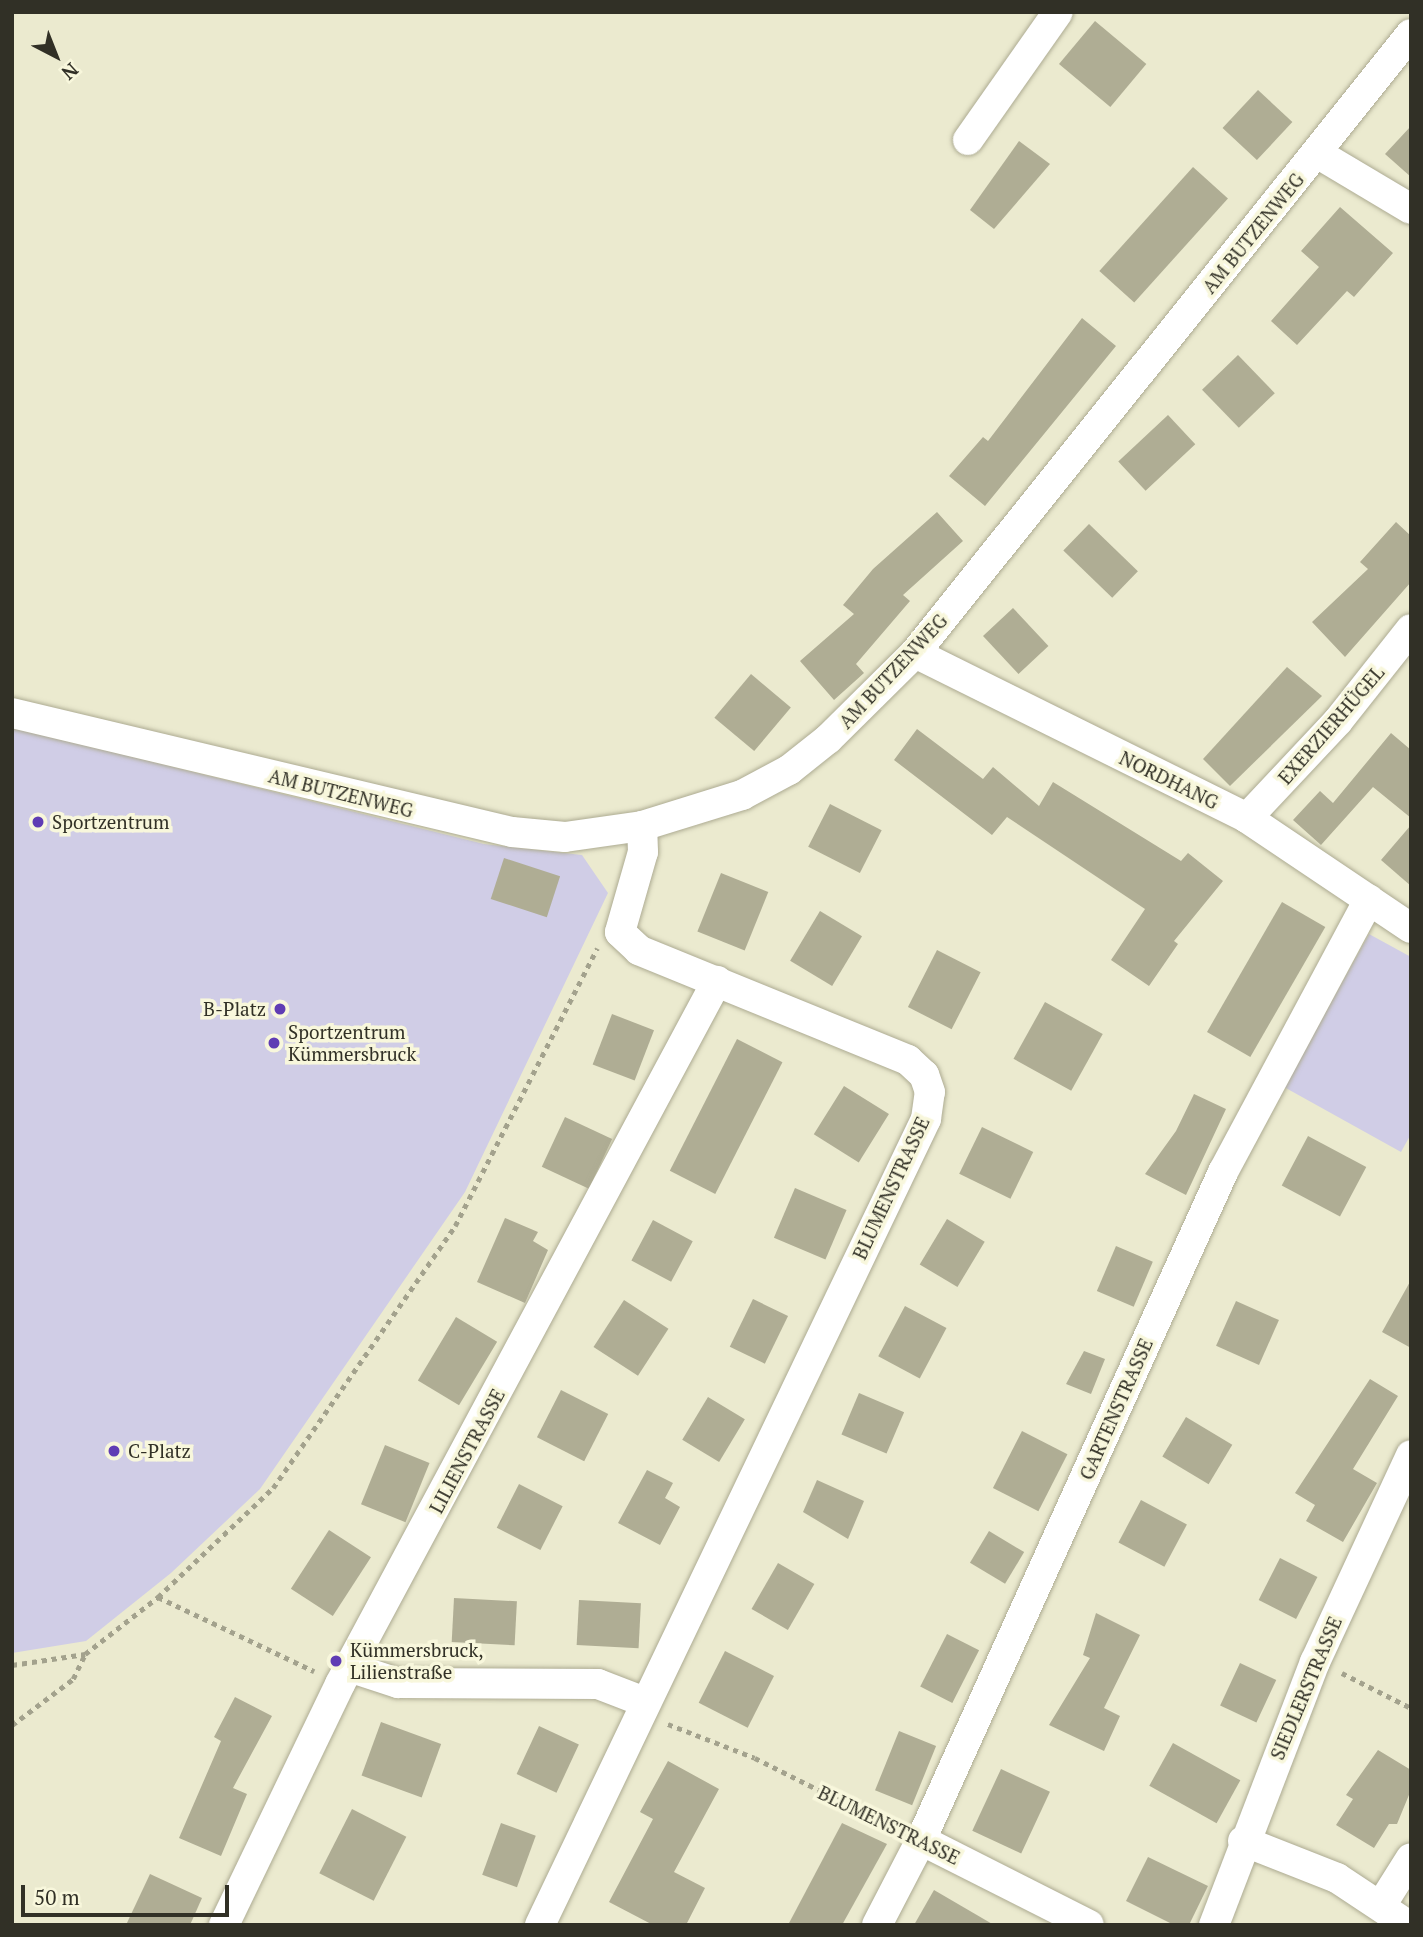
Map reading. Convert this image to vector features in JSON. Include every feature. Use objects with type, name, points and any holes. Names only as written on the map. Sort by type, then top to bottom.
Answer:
[{"type":"street","points":[[968,140],[1058,12]]},
{"type":"street","name":"AM BUTZENWEG","points":[[12,713],[473,825],[565,837],[642,826],[702,811],[789,770],[828,739],[915,653],[1411,34]]},
{"type":"street","points":[[1317,153],[1411,209]]},
{"type":"street","name":"EXERZIERHÜGEL","points":[[1247,818],[1338,721],[1411,629]]},
{"type":"street","name":"NORDHANG","points":[[915,653],[1247,818],[1411,928]]},
{"type":"street","points":[[621,932],[643,852],[642,826]]},
{"type":"street","name":"GARTENSTRASSE","points":[[877,1925],[921,1840],[1223,1172],[1369,900]]},
{"type":"street","name":"BLUMENSTRASSE","points":[[540,1925],[926,1119],[930,1091],[924,1075],[908,1060],[639,950],[621,932]]},
{"type":"street","name":"LILIENSTRASSE","points":[[224,1925],[345,1675],[717,981]]},
{"type":"street","name":"SIEDLERSTRASSE","points":[[1214,1925],[1243,1842],[1315,1661],[1411,1455]]},
{"type":"street","points":[[345,1675],[398,1683],[598,1685],[645,1702]]},
{"type":"street","name":"BLUMENSTRASSE","points":[[921,1840],[1088,1925]]},
{"type":"street","points":[[1243,1842],[1336,1878],[1381,1904],[1408,1925]]},
{"type":"street","points":[[1381,1904],[1411,1858]]},
{"type":"path","points":[[12,1725],[73,1679],[85,1654],[158,1597],[273,1488],[455,1226],[589,958],[621,932]]},
{"type":"path","points":[[158,1597],[345,1675]]},
{"type":"path","points":[[12,1665],[85,1654]]},
{"type":"path","points":[[1315,1661],[1411,1708]]},
{"type":"path","name":"BLUMENSTRASSE","points":[[687,1732],[755,1758],[921,1840]]},
{"type":"shaded area","name":"Sportzentrum Kümmersbruck","points":[[12,727],[484,844],[582,855],[608,893],[465,1192],[260,1489],[171,1573],[86,1641],[12,1653]]},
{"type":"shaded area","points":[[1369,934],[1411,957],[1411,1134],[1401,1152],[1284,1087]]},
{"type":"building","points":[[1095,21],[1146,64],[1110,107],[1059,64]]},
{"type":"building","points":[[1258,90],[1292,122],[1257,160],[1223,128]]},
{"type":"building","points":[[1411,126],[1411,177],[1385,154]]},
{"type":"building","points":[[1019,141],[1050,164],[994,229],[970,210]]},
{"type":"building","points":[[1193,167],[1228,198],[1134,302],[1099,271]]},
{"type":"building","points":[[1340,207],[1393,253],[1354,297],[1347,291],[1297,345],[1271,321],[1319,267],[1301,251]]},
{"type":"building","points":[[1082,318],[1116,346],[985,506],[949,476],[983,437],[988,441]]},
{"type":"building","points":[[1238,355],[1275,393],[1239,428],[1202,390]]},
{"type":"building","points":[[1168,415],[1195,444],[1146,491],[1118,461]]},
{"type":"building","points":[[937,512],[963,541],[903,595],[910,601],[856,664],[864,673],[834,700],[800,661],[854,614],[843,605],[873,569]]},
{"type":"building","points":[[1396,522],[1411,536],[1411,582],[1345,657],[1312,622],[1368,569],[1360,562]]},
{"type":"building","points":[[1089,524],[1138,571],[1112,598],[1063,551]]},
{"type":"building","points":[[1013,608],[1048,646],[1018,674],[983,636]]},
{"type":"building","points":[[1287,667],[1322,696],[1230,786],[1203,759]]},
{"type":"building","points":[[751,674],[791,707],[754,751],[714,718]]},
{"type":"building","points":[[917,729],[983,779],[993,767],[1039,806],[1053,782],[1181,861],[1188,853],[1223,881],[1174,941],[1178,944],[1149,986],[1111,960],[1145,909],[1007,817],[992,835],[894,760]]},
{"type":"building","points":[[1391,733],[1411,750],[1411,818],[1373,787],[1321,845],[1293,820],[1320,791],[1333,803]]},
{"type":"building","points":[[830,804],[882,830],[860,873],[808,847]]},
{"type":"building","points":[[1411,825],[1411,886],[1381,860]]},
{"type":"building","points":[[504,858],[560,876],[547,917],[491,899]]},
{"type":"building","points":[[721,873],[768,892],[745,951],[697,931]]},
{"type":"building","points":[[1282,902],[1325,927],[1250,1057],[1207,1032]]},
{"type":"building","points":[[820,911],[862,936],[832,986],[790,961]]},
{"type":"building","points":[[937,950],[981,972],[952,1029],[908,1007]]},
{"type":"building","points":[[1045,1002],[1103,1034],[1071,1091],[1013,1059]]},
{"type":"building","points":[[612,1014],[654,1030],[635,1081],[593,1064]]},
{"type":"building","points":[[737,1039],[782,1062],[715,1194],[670,1171]]},
{"type":"building","points":[[844,1086],[889,1114],[859,1162],[814,1134]]},
{"type":"building","points":[[1194,1094],[1226,1109],[1186,1195],[1145,1174],[1176,1131]]},
{"type":"building","points":[[565,1117],[612,1139],[589,1189],[542,1167]]},
{"type":"building","points":[[982,1127],[1033,1152],[1010,1199],[959,1174]]},
{"type":"building","points":[[1308,1136],[1366,1167],[1340,1216],[1282,1185]]},
{"type":"building","points":[[795,1188],[847,1210],[825,1260],[774,1238]]},
{"type":"building","points":[[505,1218],[538,1232],[533,1241],[548,1250],[525,1303],[477,1282]]},
{"type":"building","points":[[947,1219],[985,1242],[957,1287],[920,1264]]},
{"type":"building","points":[[653,1220],[693,1241],[671,1282],[631,1261]]},
{"type":"building","points":[[1116,1246],[1153,1262],[1134,1307],[1097,1291]]},
{"type":"building","points":[[1411,1280],[1411,1348],[1382,1332]]},
{"type":"building","points":[[753,1299],[788,1316],[765,1364],[730,1347]]},
{"type":"building","points":[[624,1300],[668,1329],[638,1376],[594,1347]]},
{"type":"building","points":[[1236,1301],[1279,1320],[1259,1365],[1216,1346]]},
{"type":"building","points":[[905,1306],[946,1328],[920,1378],[878,1356]]},
{"type":"building","points":[[456,1317],[497,1342],[459,1405],[418,1380]]},
{"type":"building","points":[[1084,1351],[1105,1359],[1091,1394],[1066,1384]]},
{"type":"building","points":[[1370,1379],[1398,1396],[1353,1469],[1377,1483],[1343,1542],[1306,1521],[1315,1505],[1295,1493]]},
{"type":"building","points":[[561,1390],[608,1414],[584,1461],[537,1437]]},
{"type":"building","points":[[859,1393],[904,1412],[887,1454],[841,1434]]},
{"type":"building","points":[[708,1397],[745,1419],[719,1462],[682,1440]]},
{"type":"building","points":[[1186,1417],[1232,1445],[1209,1484],[1162,1456]]},
{"type":"building","points":[[1022,1431],[1067,1454],[1038,1511],[993,1488]]},
{"type":"building","points":[[385,1445],[430,1463],[406,1522],[361,1504]]},
{"type":"building","points":[[647,1470],[673,1483],[665,1498],[680,1507],[660,1545],[618,1523]]},
{"type":"building","points":[[817,1480],[864,1501],[848,1539],[803,1512]]},
{"type":"building","points":[[519,1484],[563,1506],[540,1550],[497,1528]]},
{"type":"building","points":[[1141,1500],[1187,1524],[1164,1567],[1118,1542]]},
{"type":"building","points":[[329,1530],[371,1557],[333,1616],[291,1589]]},
{"type":"building","points":[[989,1531],[1024,1552],[1005,1584],[970,1563]]},
{"type":"building","points":[[1280,1558],[1317,1577],[1296,1619],[1259,1600]]},
{"type":"building","points":[[778,1563],[814,1584],[788,1630],[752,1609]]},
{"type":"building","points":[[454,1598],[517,1601],[515,1645],[452,1642]]},
{"type":"building","points":[[579,1600],[641,1603],[639,1648],[577,1645]]},
{"type":"building","points":[[1096,1613],[1140,1635],[1104,1708],[1120,1716],[1104,1751],[1049,1725],[1090,1658],[1083,1655]]},
{"type":"building","points":[[947,1634],[979,1650],[952,1703],[920,1687]]},
{"type":"building","points":[[725,1651],[774,1676],[748,1728],[699,1703]]},
{"type":"building","points":[[1240,1663],[1276,1680],[1256,1723],[1220,1706]]},
{"type":"building","points":[[235,1697],[272,1716],[233,1788],[247,1794],[221,1856],[179,1838],[221,1741],[214,1737]]},
{"type":"building","points":[[381,1722],[441,1744],[422,1797],[362,1776]]},
{"type":"building","points":[[539,1726],[579,1745],[556,1793],[517,1774]]},
{"type":"building","points":[[899,1731],[936,1746],[912,1805],[875,1790]]},
{"type":"building","points":[[1173,1743],[1240,1780],[1217,1823],[1149,1786]]},
{"type":"building","points":[[1378,1750],[1411,1770],[1411,1790],[1397,1824],[1389,1824],[1374,1848],[1336,1825],[1353,1799],[1346,1795]]},
{"type":"building","points":[[668,1761],[719,1789],[674,1872],[705,1888],[686,1925],[653,1925],[609,1902],[653,1819],[640,1812]]},
{"type":"building","points":[[1001,1769],[1050,1792],[1021,1853],[972,1831]]},
{"type":"building","points":[[352,1809],[406,1837],[374,1901],[319,1873]]},
{"type":"building","points":[[501,1823],[536,1836],[517,1887],[482,1875]]},
{"type":"building","points":[[842,1823],[887,1844],[842,1925],[788,1925]]},
{"type":"building","points":[[1148,1857],[1208,1886],[1189,1925],[1174,1925],[1126,1901]]},
{"type":"building","points":[[150,1874],[202,1898],[190,1925],[126,1925]]},
{"type":"building","points":[[934,1890],[994,1925],[914,1925]]},
{"type":"place","name":"Sportzentrum","points":[[38,822]]},
{"type":"place","name":"B-Platz","points":[[280,1009]]},
{"type":"place","name":"Sportzentrum Kümmersbruck","points":[[274,1043]]},
{"type":"place","name":"C-Platz","points":[[114,1451]]},
{"type":"place","name":"Kümmersbruck, Lilienstraße","points":[[336,1661]]}]
